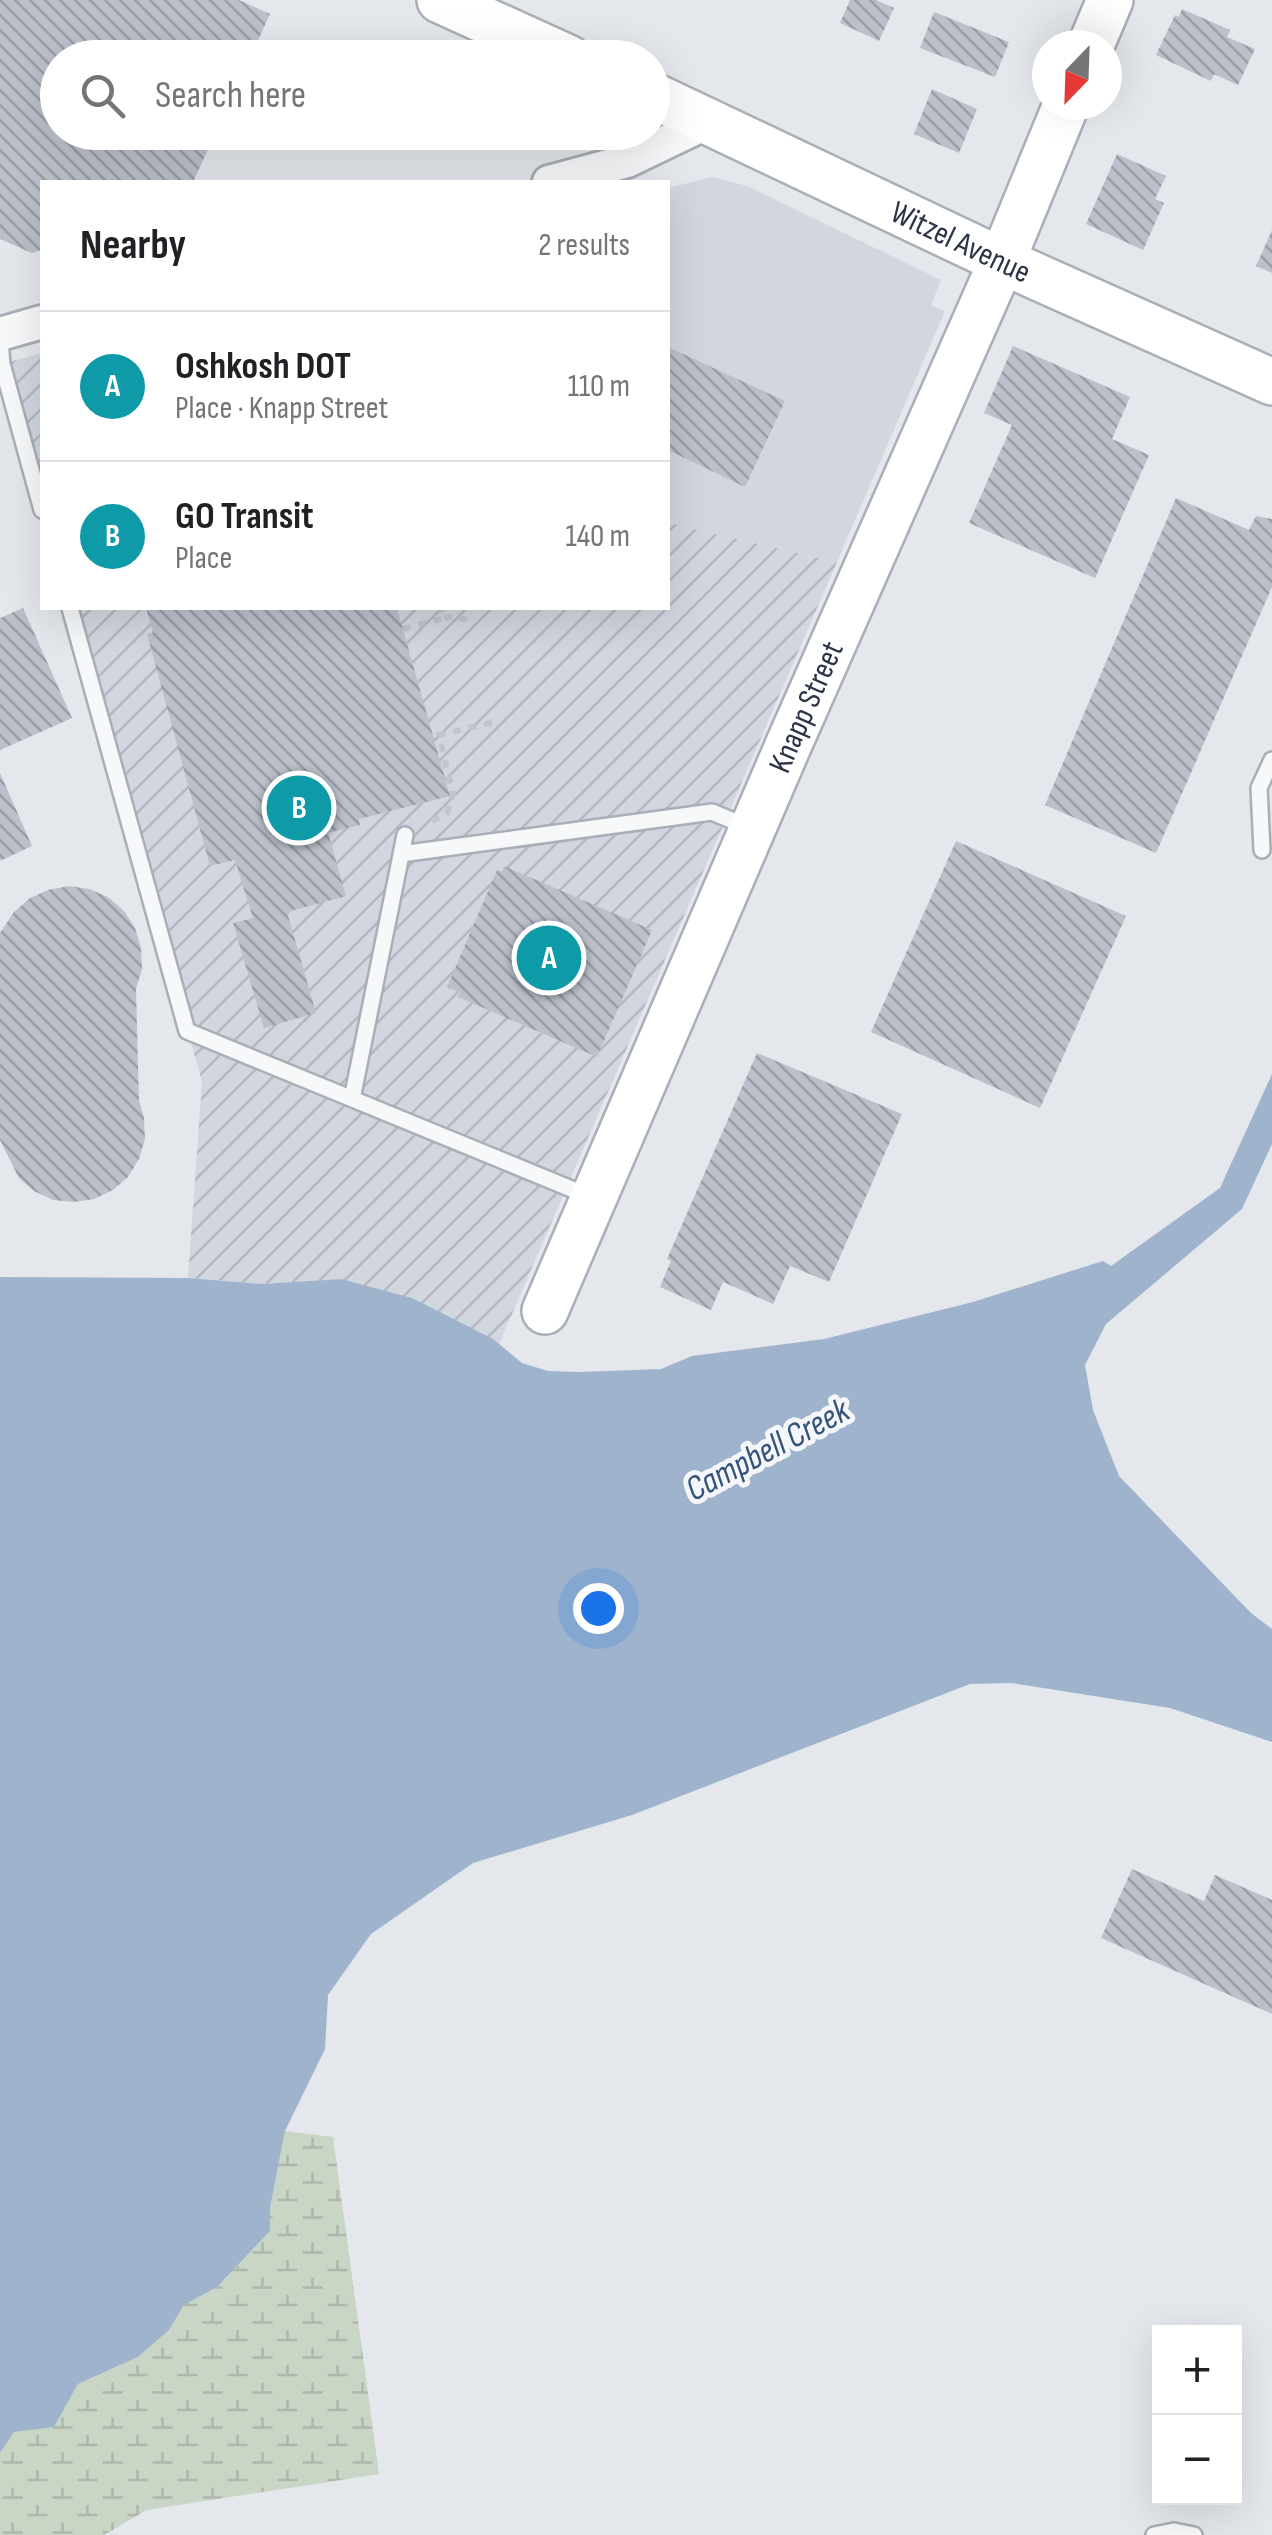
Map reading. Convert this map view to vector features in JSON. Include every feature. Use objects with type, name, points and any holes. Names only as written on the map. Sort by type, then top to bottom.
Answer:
[{"type":"street","points":[[1097,30],[1110,0]]},
{"type":"street","points":[[453,3],[530,40]]},
{"type":"street","name":"Witzel Avenue","points":[[670,104],[1002,261],[1272,382]]},
{"type":"street","name":"Knapp Street","points":[[544,1311],[1060,120]]},
{"type":"street","points":[[670,141],[710,121]]},
{"type":"street","points":[[556,180],[628,161],[651,150]]},
{"type":"street","points":[[0,337],[40,323]]},
{"type":"lane","points":[[0,337],[2,364],[40,503]]},
{"type":"lane","points":[[71,610],[187,1031],[593,1198]]},
{"type":"lane","points":[[1262,850],[1259,788],[1272,760]]},
{"type":"lane","points":[[402,854],[712,812],[752,829]]},
{"type":"lane","points":[[352,1099],[405,835]]},
{"type":"lane","points":[[1154,2535],[1174,2531],[1194,2535]]},
{"type":"path","points":[[441,610],[444,618]]},
{"type":"path","points":[[403,629],[454,616],[467,620]]},
{"type":"path","points":[[405,835],[447,814],[453,795],[439,736],[498,721]]},
{"type":"shaded area","points":[[712,177],[747,186],[941,280],[931,305],[945,311],[837,562],[670,523],[670,188]]},
{"type":"shaded area","points":[[40,354],[40,503],[2,364]]},
{"type":"shaded area","points":[[670,523],[837,562],[499,1344],[341,1279],[262,1284],[188,1278],[202,1082],[71,610],[670,610]]},
{"type":"green space","points":[[285,2131],[333,2137],[379,2474],[147,2510],[104,2535],[0,2535],[0,2453],[14,2432],[54,2426],[78,2384],[138,2357],[169,2330],[184,2305],[217,2287],[270,2231],[270,2208]]},
{"type":"water","name":"Campbell Creek","points":[[1272,1074],[1272,1144],[1242,1209],[1106,1324],[1085,1365],[1093,1410],[1119,1476],[1251,1613],[1272,1629],[1272,1742],[1170,1708],[1011,1683],[970,1684],[632,1815],[473,1863],[371,1934],[328,1995],[325,2049],[285,2131],[270,2208],[270,2231],[217,2287],[184,2305],[169,2330],[138,2357],[78,2384],[54,2427],[14,2432],[0,2453],[0,1277],[188,1278],[262,1284],[341,1279],[412,1298],[493,1339],[522,1363],[548,1371],[661,1369],[692,1356],[824,1339],[973,1302],[1103,1261],[1111,1266],[1220,1188]]},
{"type":"building","points":[[0,0],[239,0],[270,14],[258,40],[40,40],[40,150],[208,150],[194,180],[40,180],[40,251],[32,253],[0,239]]},
{"type":"building","points":[[850,0],[876,0],[894,8],[879,41],[840,23]]},
{"type":"building","points":[[1182,9],[1230,30],[1227,37],[1255,49],[1238,85],[1214,74],[1211,81],[1156,55],[1175,15],[1179,17]]},
{"type":"building","points":[[934,12],[1009,42],[995,77],[920,48]]},
{"type":"building","points":[[932,89],[977,109],[959,153],[914,134]]},
{"type":"building","points":[[1117,154],[1166,176],[1155,199],[1164,203],[1143,250],[1086,224]]},
{"type":"building","points":[[1272,230],[1272,273],[1256,266]]},
{"type":"building","points":[[1013,346],[1130,397],[1112,439],[1149,455],[1095,578],[969,523],[1012,425],[984,413]]},
{"type":"building","points":[[670,348],[785,401],[745,487],[670,451]]},
{"type":"building","points":[[1176,498],[1249,530],[1256,516],[1272,519],[1272,587],[1156,853],[1045,805]]},
{"type":"building","points":[[23,608],[72,718],[0,750],[0,618]]},
{"type":"building","points":[[147,610],[398,610],[450,796],[359,819],[360,825],[328,833],[346,896],[287,912],[316,1013],[264,1028],[233,923],[253,918],[235,860],[210,866],[147,634],[153,633]]},
{"type":"building","points":[[0,773],[32,846],[0,861]]},
{"type":"building","points":[[956,841],[1126,916],[1040,1108],[871,1032]]},
{"type":"building","points":[[504,866],[652,930],[597,1057],[458,997],[460,993],[447,987],[497,870],[502,872]]},
{"type":"building","points":[[69,886],[108,897],[135,928],[142,969],[136,989],[139,1100],[145,1139],[128,1177],[94,1199],[74,1202],[53,1200],[34,1191],[19,1178],[0,1140],[0,933],[14,912],[30,898]]},
{"type":"building","points":[[757,1053],[902,1114],[829,1282],[790,1266],[773,1304],[723,1282],[711,1310],[660,1287],[671,1261],[667,1259]]},
{"type":"building","points":[[1132,1869],[1204,1901],[1215,1875],[1272,1900],[1272,2014],[1101,1938]]},
{"type":"place","name":"GO Transit","points":[[299,808]]},
{"type":"place","name":"Oshkosh DOT","points":[[549,958]]}]
